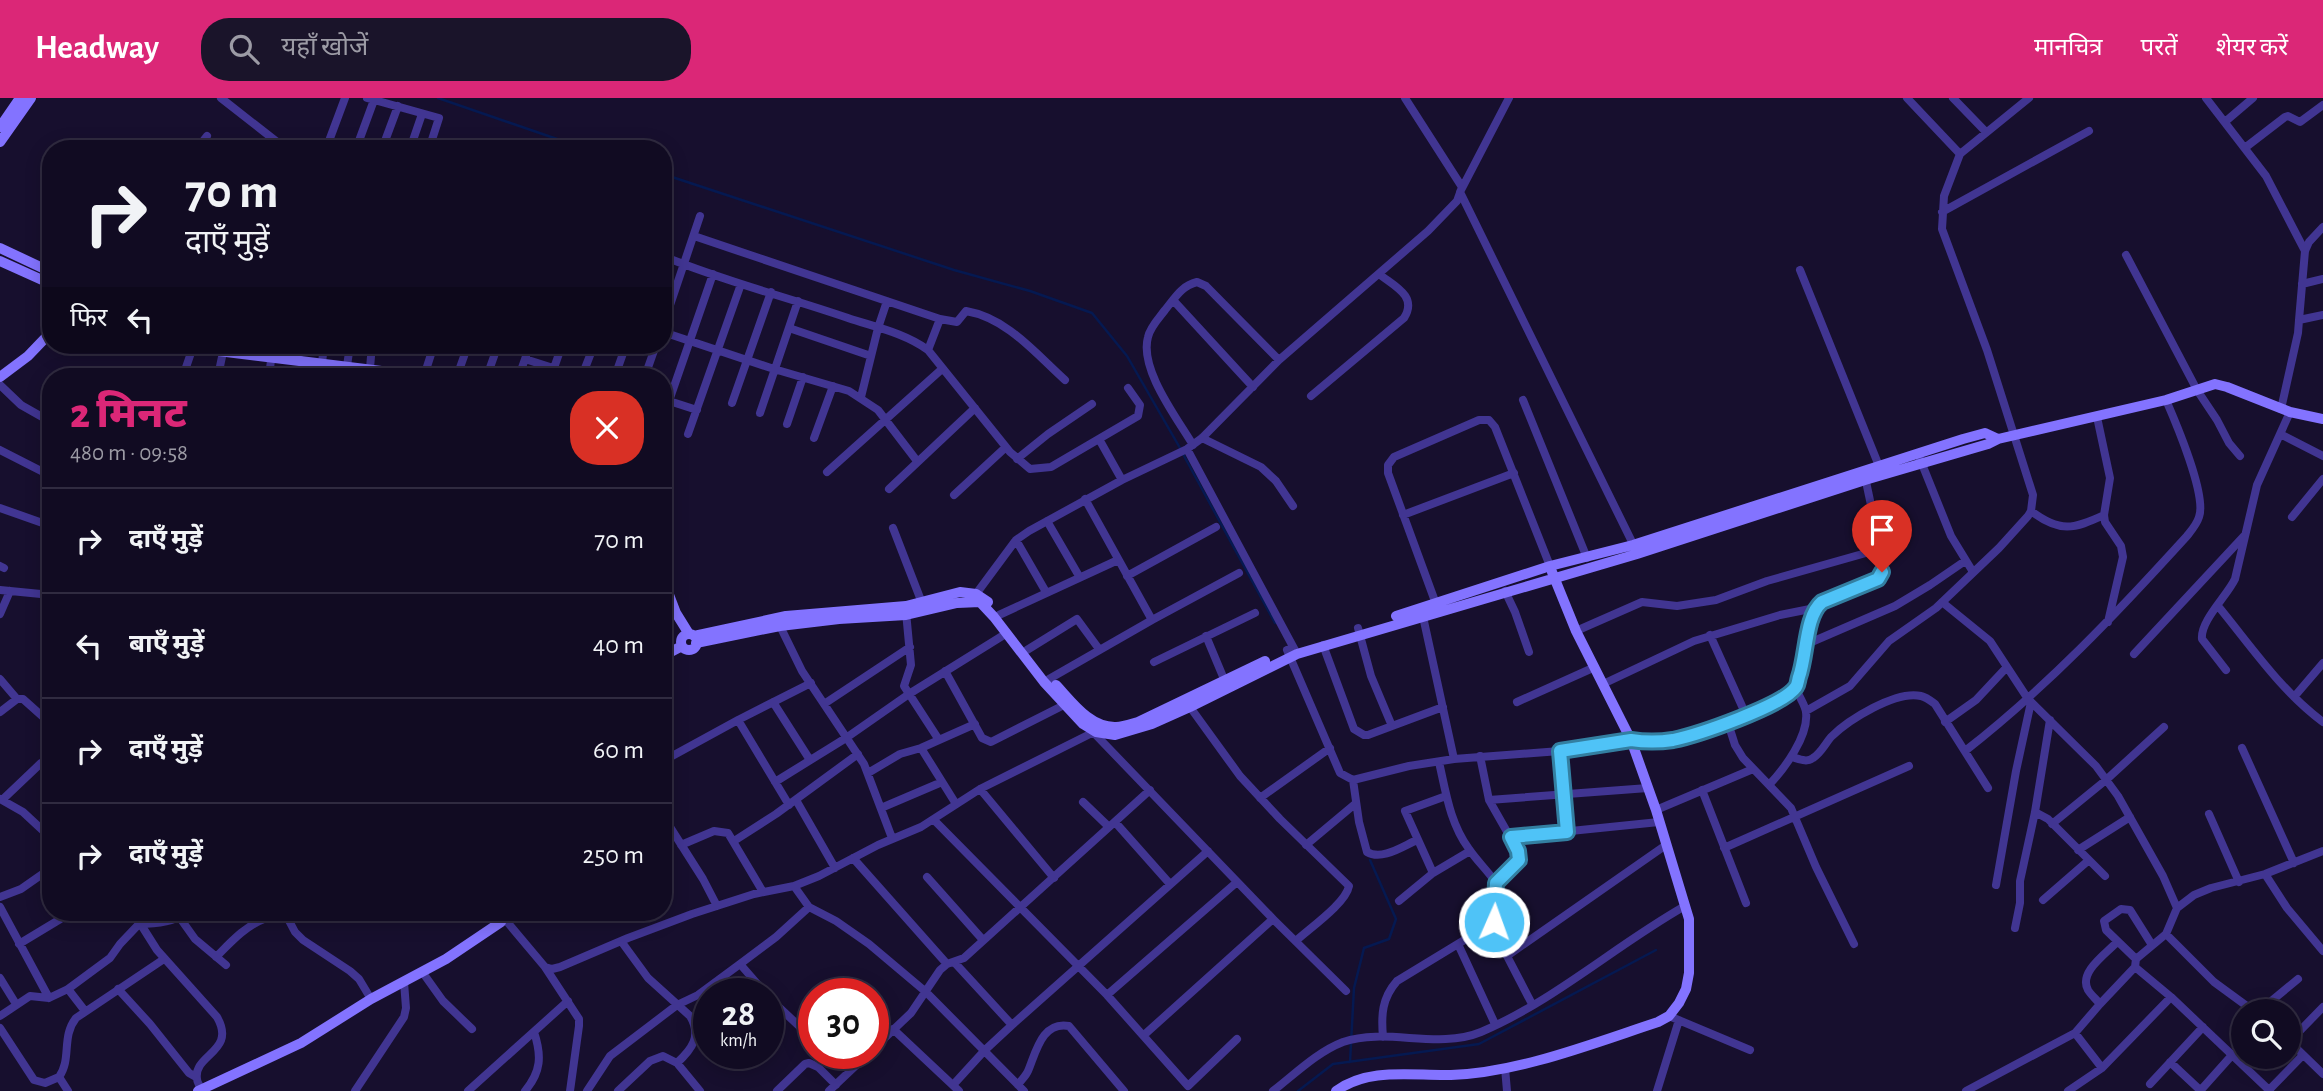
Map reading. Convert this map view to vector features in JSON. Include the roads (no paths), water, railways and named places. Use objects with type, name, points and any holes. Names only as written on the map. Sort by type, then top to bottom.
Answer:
[{"type":"street","points":[[0,127],[20,98]]},
{"type":"street","points":[[0,142],[31,98]]},
{"type":"street","points":[[221,98],[275,140]]},
{"type":"street","points":[[330,140],[345,98]]},
{"type":"street","points":[[976,594],[1016,540],[1086,499],[1175,455],[1202,438],[1279,360],[1428,231],[1457,201],[1462,187],[1405,98]]},
{"type":"street","points":[[1460,192],[1509,98]]},
{"type":"street","points":[[1906,98],[1960,155]]},
{"type":"street","points":[[1952,98],[1986,132]]},
{"type":"street","points":[[2206,98],[2266,176],[2305,251]]},
{"type":"street","points":[[2226,121],[2253,98]]},
{"type":"street","points":[[358,140],[370,99],[439,118],[432,140]]},
{"type":"street","points":[[1806,711],[1850,686],[1889,641],[1942,602],[1999,548],[2031,511],[2033,495],[1987,350],[1942,229],[1944,196],[1960,155],[2026,100]]},
{"type":"street","points":[[2246,147],[2285,117],[2300,122],[2323,105]]},
{"type":"street","points":[[385,140],[398,106]]},
{"type":"street","points":[[413,140],[422,114]]},
{"type":"street","points":[[1942,212],[2089,131]]},
{"type":"street","points":[[204,140],[207,136]]},
{"type":"street","points":[[1460,192],[1635,550]]},
{"type":"street","points":[[672,300],[700,216]]},
{"type":"street","points":[[2226,670],[2201,634],[2235,579],[2257,485],[2280,435],[2298,333],[2305,251],[2309,242],[2323,227]]},
{"type":"street","points":[[694,236],[957,323],[966,311],[993,319],[1006,327],[1065,380]]},
{"type":"street","points":[[0,248],[42,268]]},
{"type":"street","points":[[2126,255],[2197,390],[2229,443],[2240,456]]},
{"type":"street","points":[[672,260],[912,340],[928,350],[1006,447],[1030,469],[1051,467],[1138,416],[1140,405],[1128,388]]},
{"type":"street","points":[[0,261],[42,280]]},
{"type":"street","points":[[1800,270],[1879,466]]},
{"type":"street","points":[[672,385],[713,274]]},
{"type":"street","points":[[1311,396],[1408,312],[1408,297],[1378,274]]},
{"type":"street","points":[[2302,284],[2323,279]]},
{"type":"street","points":[[1279,360],[1206,286],[1196,282],[1183,287],[1152,327],[1146,357],[1155,380],[1292,652],[1340,773],[1353,780],[1409,766],[1454,759],[1560,751],[1631,740],[1673,740],[1728,723],[1773,704],[1796,687],[1804,662],[1809,622],[1815,608],[1822,602],[1878,579],[1883,568],[1864,475]]},
{"type":"street","points":[[688,433],[741,284]]},
{"type":"street","points":[[732,403],[771,292]]},
{"type":"street","points":[[760,413],[797,300]]},
{"type":"street","points":[[1173,300],[1253,387]]},
{"type":"street","points":[[860,397],[887,301]]},
{"type":"street","points":[[2299,320],[2323,315]]},
{"type":"street","points":[[928,350],[940,318]]},
{"type":"street","points":[[789,328],[871,356]]},
{"type":"street","points":[[672,335],[849,391],[877,411],[916,461]]},
{"type":"street","points":[[0,377],[42,341]]},
{"type":"street","points":[[258,354],[370,368],[371,354]]},
{"type":"street","points":[[270,368],[272,354]]},
{"type":"street","points":[[298,359],[299,354]]},
{"type":"street","points":[[322,363],[323,354]]},
{"type":"street","points":[[347,366],[349,354]]},
{"type":"street","points":[[522,368],[527,354]]},
{"type":"street","points":[[525,359],[554,368],[559,354]]},
{"type":"street","points":[[827,472],[942,369]]},
{"type":"street","points":[[787,424],[803,377]]},
{"type":"street","points":[[1422,612],[1436,604],[1635,550],[1920,458],[1985,433],[1998,439],[2166,400],[2215,384],[2286,410],[2323,419]]},
{"type":"street","points":[[0,386],[21,405],[42,417]]},
{"type":"street","points":[[814,438],[833,386]]},
{"type":"street","points":[[1523,400],[1587,558]]},
{"type":"street","points":[[1965,751],[2031,702],[2187,537],[2200,517],[2198,490],[2166,400]]},
{"type":"street","points":[[672,402],[697,410]]},
{"type":"street","points":[[1017,459],[1093,404]]},
{"type":"street","points":[[889,489],[975,408]]},
{"type":"street","points":[[2096,417],[2110,478],[2105,522],[2121,546],[2123,557],[2108,622]]},
{"type":"street","points":[[1436,604],[1402,515],[1388,473],[1388,465],[1394,457],[1479,420],[1489,420],[1514,473],[1576,631],[1631,740],[1656,810],[1689,919],[1689,973],[1686,989],[1674,1018],[1657,1091]]},
{"type":"street","points":[[2280,435],[2323,456]]},
{"type":"street","points":[[1202,438],[1261,467],[1276,481],[1293,506]]},
{"type":"street","points":[[1099,439],[1122,480]]},
{"type":"street","points":[[954,495],[1006,447]]},
{"type":"street","points":[[0,450],[42,471]]},
{"type":"street","points":[[1864,475],[1879,466],[1920,458]]},
{"type":"street","points":[[1920,458],[1942,515],[1973,572]]},
{"type":"street","points":[[1402,515],[1514,473]]},
{"type":"street","points":[[2292,517],[2323,479]]},
{"type":"street","points":[[1086,499],[1152,620]]},
{"type":"street","points":[[0,508],[42,523]]},
{"type":"street","points":[[2031,511],[2042,520],[2060,527],[2080,526],[2104,515]]},
{"type":"street","points":[[1047,521],[1079,576]]},
{"type":"street","points":[[1126,576],[1216,527]]},
{"type":"street","points":[[893,528],[922,603]]},
{"type":"street","points":[[2134,654],[2246,534]]},
{"type":"street","points":[[1016,540],[1046,592]]},
{"type":"street","points":[[1576,631],[1642,602],[1677,606],[1716,600],[1767,581],[1880,549]]},
{"type":"street","points":[[545,967],[560,967],[621,941],[717,906],[794,886],[934,820],[980,789],[1098,730],[1138,722],[1224,679],[1292,652],[1422,612],[1505,591],[1587,558],[1603,559]]},
{"type":"street","points":[[999,615],[1118,560]]},
{"type":"street","points":[[1807,644],[1895,606],[1965,561]]},
{"type":"street","points":[[1049,679],[1239,573]]},
{"type":"street","points":[[0,590],[42,594]]},
{"type":"street","points":[[0,614],[10,591]]},
{"type":"street","points":[[1505,591],[1529,652]]},
{"type":"street","points":[[693,637],[786,616],[906,610],[960,592],[976,594],[986,599],[1049,679],[1083,713],[1150,790],[1273,919],[1346,990]]},
{"type":"street","points":[[693,637],[980,602],[1028,663],[1083,724],[1115,736],[1152,724],[1190,707],[1292,652],[1323,645],[1359,631]]},
{"type":"street","points":[[1942,602],[1990,640],[2031,702],[2106,779],[2163,876],[2177,908]]},
{"type":"street","points":[[2218,606],[2283,687],[2323,722]]},
{"type":"street","points":[[672,608],[693,637],[694,647],[689,649],[682,646],[672,651]]},
{"type":"street","points":[[1603,684],[1710,635],[1815,608]]},
{"type":"street","points":[[906,610],[911,664],[904,686],[939,740]]},
{"type":"street","points":[[1422,612],[1454,759]]},
{"type":"street","points":[[1154,662],[1255,613]]},
{"type":"street","points":[[1027,650],[1077,619],[1099,649]]},
{"type":"street","points":[[780,626],[802,671],[858,754],[868,773],[892,838]]},
{"type":"street","points":[[1359,631],[1371,676],[1392,726]]},
{"type":"street","points":[[775,782],[1006,633]]},
{"type":"street","points":[[1710,635],[1746,715]]},
{"type":"street","points":[[1206,636],[1224,679]]},
{"type":"street","points":[[1323,645],[1354,729],[1364,735],[1443,707]]},
{"type":"street","points":[[824,704],[910,647]]},
{"type":"street","points":[[2294,697],[2323,663]]},
{"type":"street","points":[[1517,702],[1595,667]]},
{"type":"street","points":[[1945,722],[1976,700],[2006,668]]},
{"type":"street","points":[[945,671],[982,738],[991,742],[1065,705]]},
{"type":"street","points":[[0,679],[17,699],[29,703],[42,715]]},
{"type":"street","points":[[672,756],[811,683]]},
{"type":"street","points":[[1769,785],[1792,757],[1803,728],[1806,711],[1796,687]]},
{"type":"street","points":[[1792,757],[1807,761],[1814,758],[1831,737],[1857,717],[1881,704],[1908,696],[1922,696],[1935,704],[1988,788]]},
{"type":"street","points":[[0,712],[17,699]]},
{"type":"street","points":[[772,702],[810,760]]},
{"type":"street","points":[[1996,885],[2031,702]]},
{"type":"street","points":[[1190,707],[1241,776],[1349,886],[1348,893],[1339,903],[1297,940]]},
{"type":"street","points":[[2014,928],[2020,903],[2020,881],[2035,812],[2048,717]]},
{"type":"street","points":[[738,720],[775,782],[792,802],[835,867]]},
{"type":"street","points":[[1728,723],[1735,745],[1797,818],[1816,867],[1854,944]]},
{"type":"street","points":[[868,773],[900,754],[921,748],[975,724]]},
{"type":"street","points":[[2052,824],[2164,727]]},
{"type":"street","points":[[921,748],[956,804]]},
{"type":"street","points":[[1260,797],[1330,748]]},
{"type":"street","points":[[2242,748],[2294,863]]},
{"type":"street","points":[[1560,751],[1567,832]]},
{"type":"street","points":[[734,841],[858,754]]},
{"type":"street","points":[[1480,756],[1489,800],[1518,851],[1519,860],[1496,883]]},
{"type":"street","points":[[1439,762],[1455,825],[1470,851],[1496,883],[1494,922],[1507,956],[1532,1004]]},
{"type":"street","points":[[42,764],[1,800],[23,812],[42,827]]},
{"type":"street","points":[[1724,848],[1797,818],[1909,766]]},
{"type":"street","points":[[1656,810],[1753,769]]},
{"type":"street","points":[[1353,780],[1355,804],[1367,852],[1373,856],[1382,855],[1417,840]]},
{"type":"street","points":[[881,808],[942,782]]},
{"type":"street","points":[[1489,800],[1648,788]]},
{"type":"street","points":[[980,789],[1054,878]]},
{"type":"street","points":[[889,1033],[911,1013],[934,977],[964,958],[1021,909],[1150,790]]},
{"type":"street","points":[[1702,790],[1746,903]]},
{"type":"street","points":[[1433,873],[1405,811],[1446,796]]},
{"type":"street","points":[[1083,802],[1112,825],[1170,884]]},
{"type":"street","points":[[1306,845],[1355,804]]},
{"type":"street","points":[[2035,812],[2052,824],[2105,876]]},
{"type":"street","points":[[2209,814],[2239,882]]},
{"type":"street","points":[[2078,850],[2130,817]]},
{"type":"street","points":[[934,820],[1107,995],[1190,1088],[1237,1039]]},
{"type":"street","points":[[1511,837],[1659,822]]},
{"type":"street","points":[[672,830],[717,906]]},
{"type":"street","points":[[681,845],[714,831],[728,833],[763,892]]},
{"type":"street","points":[[1507,956],[1666,845]]},
{"type":"street","points":[[893,1029],[956,1088],[985,1050],[1077,965],[1208,851]]},
{"type":"street","points":[[1399,901],[1433,873],[1470,851]]},
{"type":"street","points":[[1966,1091],[2076,1033],[2135,963],[2166,934],[2177,908],[2194,895],[2264,874],[2323,851]]},
{"type":"street","points":[[853,858],[951,964],[1012,1025]]},
{"type":"street","points":[[2043,900],[2089,860]]},
{"type":"street","points":[[0,897],[21,889],[42,874]]},
{"type":"street","points":[[2264,874],[2287,908],[2323,951]]},
{"type":"street","points":[[927,877],[983,940]]},
{"type":"street","points":[[1107,995],[1237,881]]},
{"type":"street","points":[[794,886],[809,907],[836,921],[869,944],[926,992],[1021,1088],[1037,1044],[1053,1028],[1062,1025],[1069,1026],[1124,1091]]},
{"type":"street","points":[[1273,1091],[1328,1049],[1345,1042],[1383,1037],[1450,1039],[1480,1032],[1580,975],[1685,906]]},
{"type":"street","points":[[0,907],[49,998]]},
{"type":"street","points":[[587,1091],[610,1056],[677,1005],[698,995],[740,964],[776,937],[809,907]]},
{"type":"street","points":[[2152,945],[2130,910],[2121,909],[2104,921],[2106,930],[2135,963],[2231,1054]]},
{"type":"street","points":[[1144,1035],[1273,919]]},
{"type":"street","points":[[19,944],[57,921]]},
{"type":"street","points":[[138,921],[164,958],[222,1026],[224,1034],[221,1042],[199,1068],[196,1077]]},
{"type":"street","points":[[0,1016],[30,996],[49,998],[68,989],[110,958],[139,924],[169,921]]},
{"type":"street","points":[[182,921],[195,939],[226,965]]},
{"type":"street","points":[[216,957],[250,925],[258,921]]},
{"type":"street","points":[[291,921],[295,932],[303,940],[359,979],[371,999]]},
{"type":"street","points":[[118,989],[196,1077],[204,1090],[301,1043],[371,999],[423,973],[492,929],[498,921]]},
{"type":"street","points":[[509,921],[545,967],[579,1019],[570,1091]]},
{"type":"street","points":[[1383,1037],[1381,1018],[1388,991],[1397,981],[1494,922]]},
{"type":"street","points":[[2166,934],[2220,988],[2236,999]]},
{"type":"street","points":[[621,941],[648,978],[690,1016],[695,1024],[690,1051],[677,1063]]},
{"type":"street","points":[[2100,1003],[2088,989],[2086,982],[2099,960],[2117,942]]},
{"type":"street","points":[[1458,944],[1495,1024]]},
{"type":"street","points":[[34,1080],[45,1083],[59,1077],[65,1064],[69,1029],[76,1018],[164,958]]},
{"type":"street","points":[[740,964],[752,978]]},
{"type":"street","points":[[423,973],[443,1001],[472,1029]]},
{"type":"street","points":[[0,978],[16,1004]]},
{"type":"street","points":[[2273,999],[2298,979]]},
{"type":"street","points":[[355,1091],[404,1017],[404,982]]},
{"type":"street","points":[[68,989],[85,1011]]},
{"type":"street","points":[[2068,1091],[2102,1068],[2171,997]]},
{"type":"street","points":[[468,1091],[568,1001]]},
{"type":"street","points":[[2301,1030],[2323,1007]]},
{"type":"street","points":[[784,1011],[798,1025]]},
{"type":"street","points":[[1336,1091],[1372,1076],[1479,1073],[1505,1068],[1674,1018],[1750,1050]]},
{"type":"street","points":[[2150,1084],[2203,1027]]},
{"type":"street","points":[[0,1028],[34,1080],[36,1091]]},
{"type":"street","points":[[525,1091],[534,1081],[540,1062],[534,1032]]},
{"type":"street","points":[[2076,1033],[2102,1068]]},
{"type":"street","points":[[2246,1069],[2269,1091],[2303,1055],[2323,1074]]},
{"type":"street","points":[[618,1091],[657,1057],[663,1056],[677,1063],[700,1091]]},
{"type":"street","points":[[2170,1062],[2200,1091],[2231,1056]]},
{"type":"street","points":[[777,1091],[804,1064],[818,1067],[833,1089],[850,1071],[848,1069]]},
{"type":"street","points":[[1505,1068],[1507,1091]]},
{"type":"street","points":[[59,1077],[68,1091]]},
{"type":"waterway","points":[[438,98],[560,140]]},
{"type":"waterway","points":[[672,177],[1092,313],[1127,356],[1180,448]]},
{"type":"waterway","points":[[1183,454],[1275,623]]},
{"type":"waterway","points":[[1350,1062],[1354,988],[1364,948],[1389,939],[1396,919],[1370,860]]},
{"type":"waterway","points":[[1298,1091],[1333,1064],[1479,1044],[1656,950]]}]
